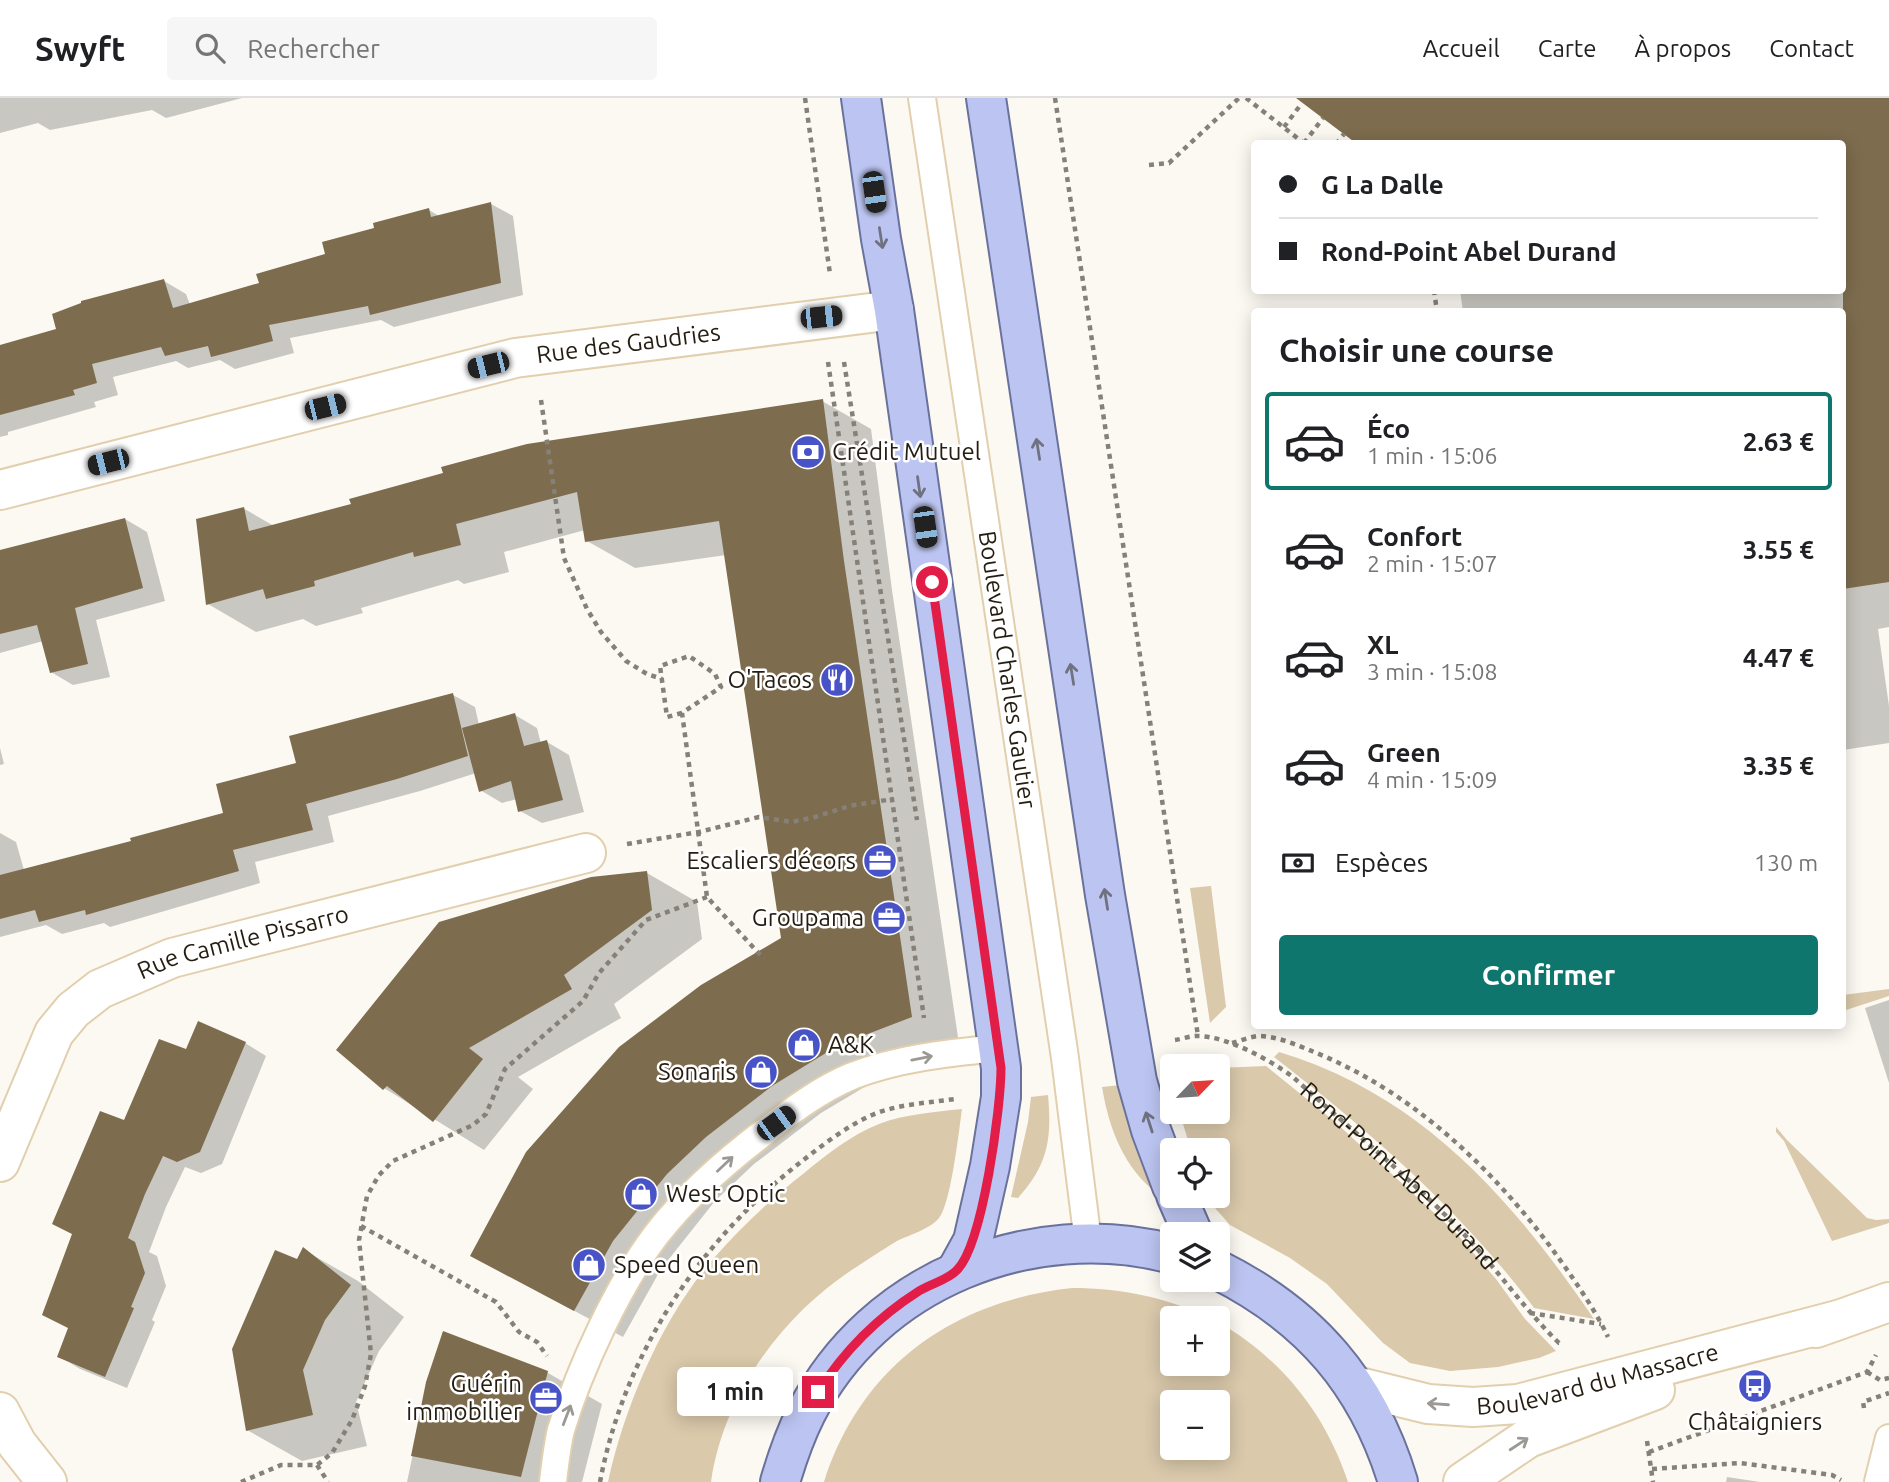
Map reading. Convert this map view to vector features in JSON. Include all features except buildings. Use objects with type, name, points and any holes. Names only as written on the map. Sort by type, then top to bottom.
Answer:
[{"type":"main road","points":[[861,98],[894,310],[1001,1068],[1001,1097],[990,1166],[973,1241],[957,1270]]},
{"type":"main road","points":[[986,98],[1105,895],[1142,1101],[1160,1152]]},
{"type":"main road","points":[[780,1482],[790,1448],[807,1410],[830,1375],[856,1343],[887,1314],[920,1290],[957,1270],[1021,1249],[1088,1242],[1121,1244],[1160,1252]]},
{"type":"main road","points":[[1230,1277],[1276,1304],[1306,1328],[1332,1356],[1356,1386],[1375,1420],[1398,1482]]},
{"type":"street","name":"Rue des Gaudries","points":[[0,490],[515,358],[894,310]]},
{"type":"street","name":"Rue Camille Pissarro","points":[[0,1162],[54,1033],[73,1010],[100,989],[172,958],[586,853]]},
{"type":"street","name":"Boulevard du Massacre","points":[[1462,1482],[1528,1438],[1889,1302]]},
{"type":"street","name":"Boulevard du Massacre","points":[[1356,1386],[1428,1404],[1474,1407],[1518,1404],[1619,1363],[1838,1320]]},
{"type":"street","points":[[3,1423],[47,1482]]},
{"type":"lane","name":"Boulevard Charles Gautier","points":[[922,98],[1065,1058],[1088,1242]]},
{"type":"lane","points":[[553,1482],[561,1431],[604,1324],[656,1235],[697,1190],[735,1154],[811,1097],[850,1077],[923,1057],[997,1048]]},
{"type":"lane","points":[[1878,1482],[1889,1438]]},
{"type":"path","points":[[805,98],[825,248],[919,832]]},
{"type":"path","points":[[1055,98],[1198,1036]]},
{"type":"path","points":[[1149,165],[1169,163],[1240,98]]},
{"type":"path","points":[[1245,98],[1301,140]]},
{"type":"path","points":[[1284,127],[1302,103]]},
{"type":"path","points":[[1307,140],[1323,118]]},
{"type":"path","points":[[1339,140],[1344,134]]},
{"type":"path","points":[[535,356],[564,558],[587,609],[601,632],[626,661],[647,674],[662,679]]},
{"type":"path","points":[[827,358],[925,1025]]},
{"type":"path","points":[[689,656],[715,674],[721,687],[682,713],[667,717],[660,666],[689,656]]},
{"type":"path","points":[[682,713],[706,897],[764,959]]},
{"type":"path","points":[[586,853],[699,832],[759,817],[792,822],[849,806],[892,799]]},
{"type":"path","points":[[241,1482],[281,1465],[317,1465],[332,1453],[352,1420],[365,1386],[371,1354],[359,1240],[367,1196],[379,1175],[393,1161],[474,1125],[486,1114],[505,1069],[583,1000],[599,973],[646,920],[706,897]]},
{"type":"path","name":"Rond-Point Abel Durand","points":[[1132,1047],[1198,1036],[1230,1044],[1271,1061],[1293,1077],[1421,1191],[1500,1274],[1530,1313],[1559,1343],[1573,1345]]},
{"type":"path","points":[[1230,1044],[1255,1036],[1298,1045],[1357,1072],[1441,1128],[1523,1211],[1552,1248],[1602,1324],[1619,1363]]},
{"type":"path","points":[[600,1482],[607,1447],[639,1361],[678,1291],[730,1225],[766,1190],[845,1130],[872,1115],[902,1106],[961,1098],[1001,1097]]},
{"type":"path","points":[[361,1226],[496,1302],[519,1332],[537,1342],[553,1364]]},
{"type":"path","points":[[1530,1313],[1602,1324]]},
{"type":"path","points":[[1649,1452],[1867,1371],[1880,1380],[1889,1378]]},
{"type":"path","points":[[1652,1469],[1740,1463],[1832,1475],[1844,1482]]},
{"type":"path","points":[[317,1465],[328,1482]]},
{"type":"shaded area","points":[[1211,886],[1226,1007],[1210,1023],[1190,888]]},
{"type":"shaded area","points":[[1889,989],[1889,996],[1846,1010],[1846,995]]},
{"type":"shaded area","points":[[1279,1052],[1330,1071],[1377,1095],[1420,1124],[1460,1157],[1531,1233],[1594,1319],[1534,1308],[1477,1239],[1445,1206],[1379,1143],[1274,1057]]},
{"type":"shaded area","points":[[1266,1066],[1334,1121],[1456,1233],[1496,1279],[1525,1319],[1556,1351],[1539,1358],[1498,1367],[1450,1371],[1410,1363],[1383,1343],[1327,1284],[1290,1258],[1230,1225],[1215,1208],[1230,1208],[1230,1138],[1187,1138],[1183,1124],[1230,1124],[1230,1068]]},
{"type":"shaded area","points":[[1121,1085],[1159,1195],[1136,1173],[1114,1133],[1102,1087]]},
{"type":"shaded area","points":[[1048,1095],[1048,1138],[1042,1163],[1018,1198],[1011,1197],[1031,1097]]},
{"type":"shaded area","points":[[962,1109],[951,1183],[939,1218],[925,1229],[888,1246],[833,1283],[807,1305],[784,1330],[762,1357],[729,1417],[711,1482],[608,1482],[635,1393],[662,1335],[695,1281],[735,1235],[791,1184],[859,1134],[899,1118]]},
{"type":"shaded area","points":[[1776,1127],[1867,1218],[1889,1219],[1889,1223],[1832,1241],[1784,1141],[1776,1132]]},
{"type":"shaded area","points":[[1072,1288],[1142,1295],[1179,1306],[1160,1306],[1160,1376],[1230,1376],[1230,1329],[1262,1352],[1298,1390],[1327,1433],[1348,1482],[824,1482],[840,1441],[862,1405],[887,1373],[917,1346],[988,1307],[1029,1295]]},
{"type":"place","name":"Crédit Mutuel","points":[[808,452]]},
{"type":"place","name":"O'Tacos","points":[[837,680]]},
{"type":"place","name":"Escaliers décors","points":[[880,861]]},
{"type":"place","name":"Groupama","points":[[889,918]]},
{"type":"place","name":"A&K","points":[[804,1045]]},
{"type":"place","name":"Sonaris","points":[[761,1072]]},
{"type":"place","name":"West Optic","points":[[641,1194]]},
{"type":"place","name":"Speed Queen","points":[[589,1265]]},
{"type":"place","name":"Châtaigniers","points":[[1755,1386]]},
{"type":"place","name":"Guérin immobilier","points":[[546,1398]]},
{"type":"route","points":[[818,1392],[856,1343],[887,1314],[920,1290],[957,1270],[973,1241],[990,1166],[1001,1097],[1001,1068],[932,582]]}]
